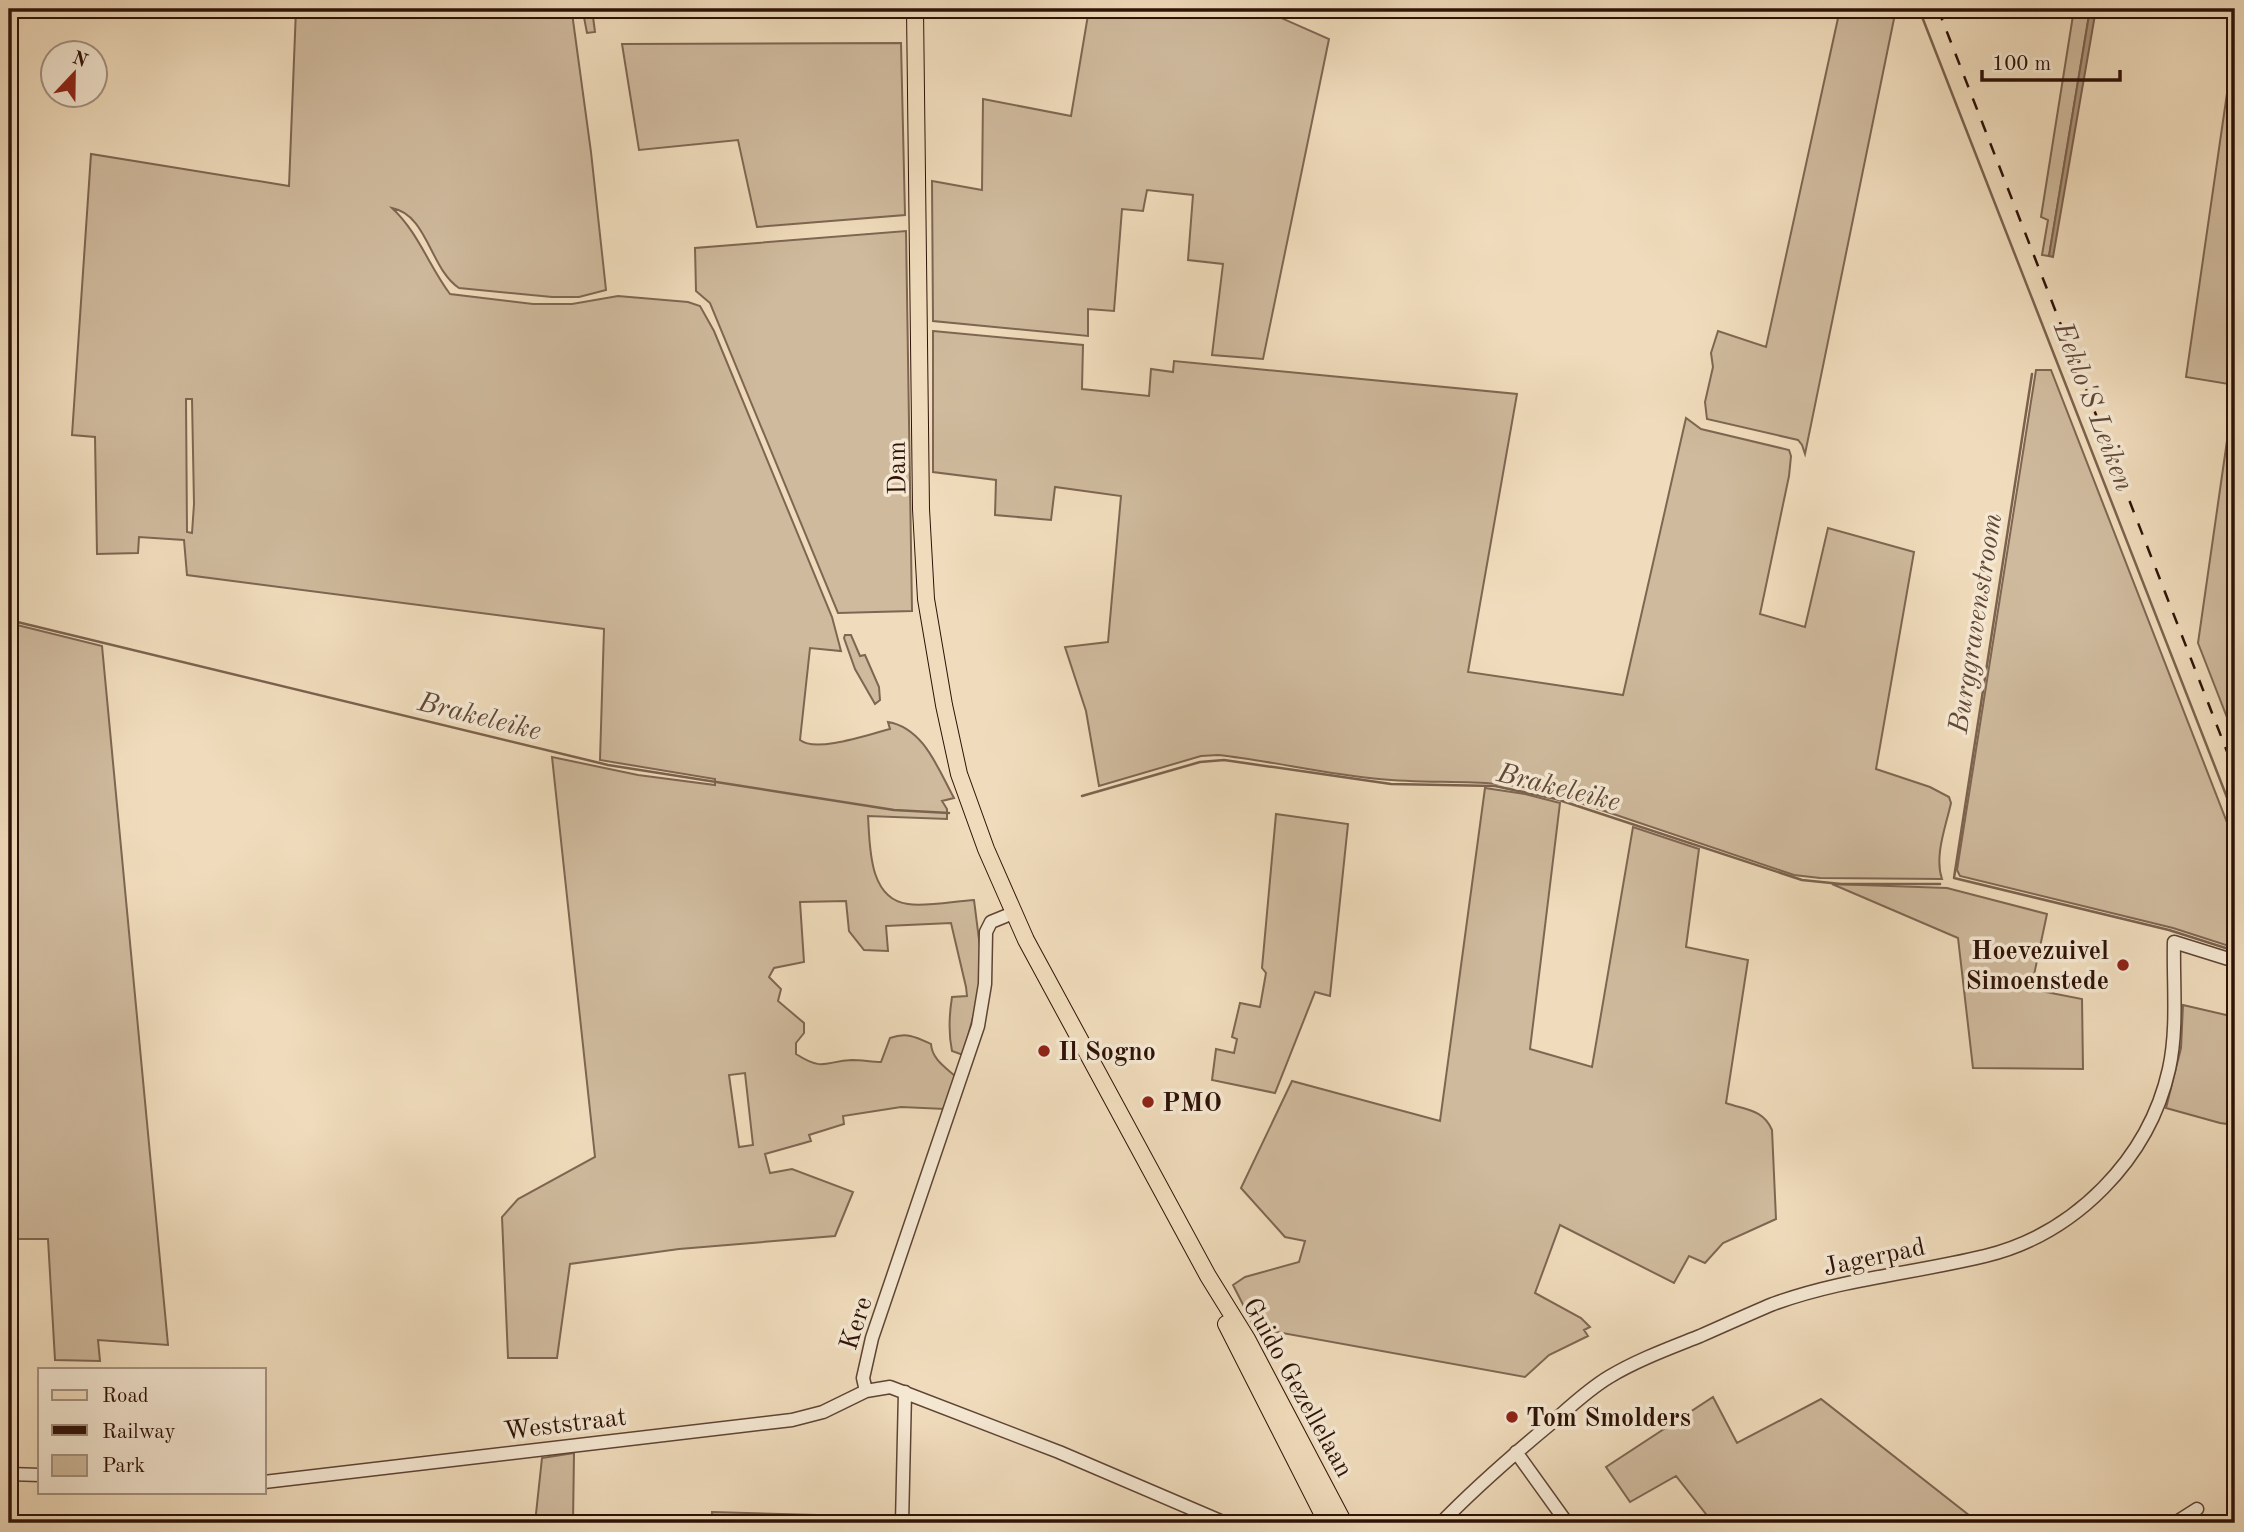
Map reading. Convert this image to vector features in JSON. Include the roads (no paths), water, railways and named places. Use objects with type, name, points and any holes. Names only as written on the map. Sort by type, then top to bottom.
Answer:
[{"type":"main road","name":"Dam","points":[[915,9],[920,473],[926,599],[959,774],[975,821],[1013,913]]},
{"type":"main road","name":"Guido Gezellelaan","points":[[1013,913],[1208,1276],[1211,1292],[1260,1375],[1294,1441],[1344,1523]]},
{"type":"main road","name":"Guido Gezellelaan","points":[[1294,1441],[1327,1523]]},
{"type":"street","name":"Kere","points":[[1013,913],[991,922],[986,932],[986,968],[978,1026],[872,1338],[863,1378],[866,1391],[890,1387],[905,1392],[1059,1452],[1225,1523]]},
{"type":"street","name":"Jagerpad","points":[[1441,1523],[1491,1473],[1609,1377],[1775,1304],[1828,1288],[1959,1262],[2011,1248],[2052,1228],[2089,1201],[2113,1179],[2131,1156],[2153,1115],[2163,1088],[2172,1045],[2174,942],[2235,961]]},
{"type":"street","name":"Weststraat","points":[[266,1482],[792,1420],[823,1412],[866,1391]]},
{"type":"street","points":[[902,1523],[905,1392]]},
{"type":"street","points":[[1516,1452],[1567,1523]]},
{"type":"street","points":[[9,1474],[38,1475]]},
{"type":"street","points":[[2175,1523],[2197,1509]]},
{"type":"waterway","name":"Eeklo'S Leiken","points":[[1919,9],[2235,818]]},
{"type":"waterway","name":"Burggravenstroom","points":[[2032,374],[1954,878],[2169,930],[2235,951]]},
{"type":"waterway","name":"Brakeleike","points":[[9,620],[608,765],[894,810],[949,813]]},
{"type":"waterway","name":"Brakeleike","points":[[1082,796],[1200,762],[1224,760],[1391,784],[1495,786],[1556,799],[1802,880],[1841,884],[1940,884]]},
{"type":"railway","points":[[1938,9],[2235,772]]},
{"type":"place","name":"Hoevezuivel Simoenstede","points":[[2123,965]]},
{"type":"place","name":"Il Sogno","points":[[1044,1051]]},
{"type":"place","name":"PMO","points":[[1148,1102]]},
{"type":"place","name":"Tom Smolders","points":[[1512,1417]]}]
